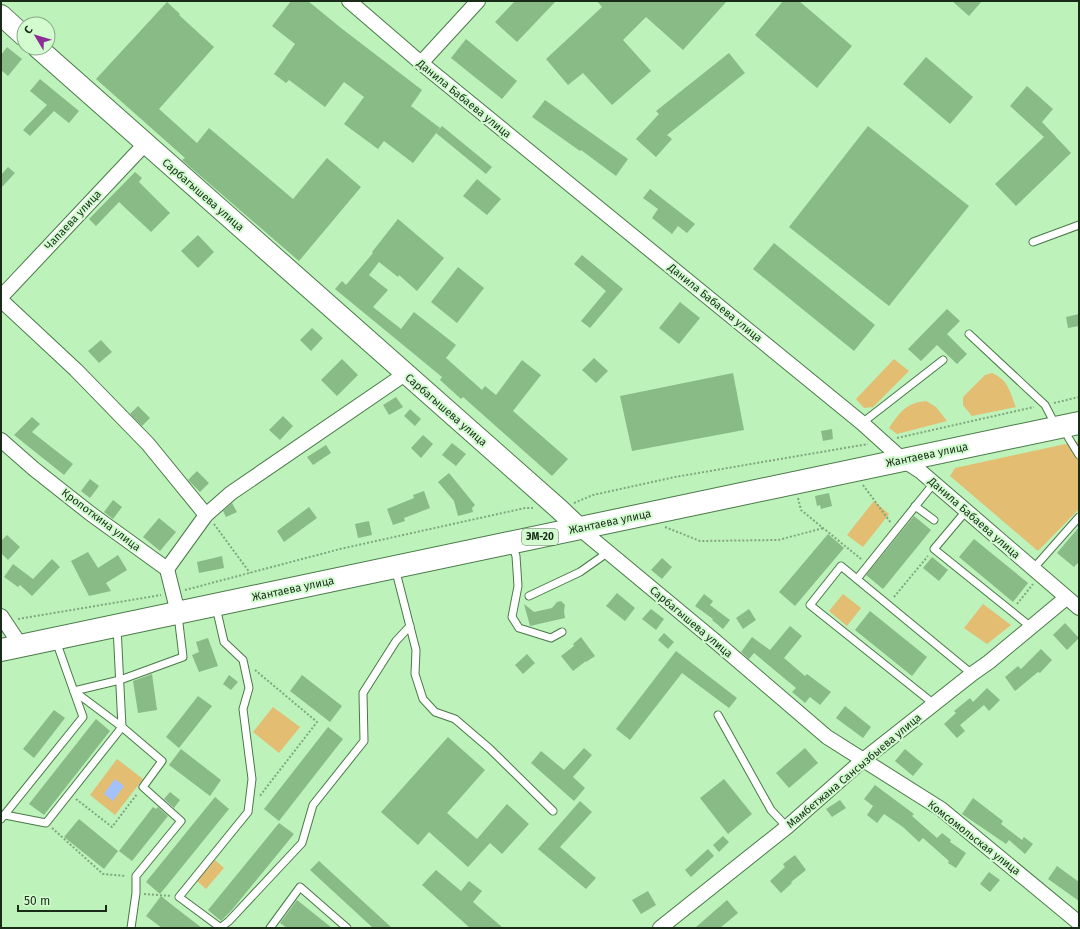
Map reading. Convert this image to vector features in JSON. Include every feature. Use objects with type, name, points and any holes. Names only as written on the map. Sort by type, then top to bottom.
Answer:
[{"type":"main road","name":"Жантаева улица","points":[[11,648],[1068,425]]},
{"type":"street","name":"Данила Бабаева улица","points":[[349,1],[421,63],[862,423],[903,460],[920,471],[1079,608]]},
{"type":"street","points":[[421,63],[478,1]]},
{"type":"street","points":[[1,15],[16,29]]},
{"type":"street","name":"Сарбагышева улица","points":[[47,56],[559,509],[578,528],[714,641],[826,737],[863,760]]},
{"type":"street","name":"Чапаева улица","points":[[1,297],[145,144]]},
{"type":"street","points":[[1,300],[76,370],[148,444],[206,515]]},
{"type":"street","points":[[178,613],[167,569],[206,515],[231,493],[406,374]]},
{"type":"street","name":"Кропоткина улица","points":[[1,440],[34,470],[91,514],[167,569]]},
{"type":"street","name":"Мамбетжана Сансызбыева улица","points":[[663,927],[787,827],[863,760],[989,662],[1066,598]]},
{"type":"street","points":[[1,616],[11,648]]},
{"type":"street","name":"Комсомольская улица","points":[[863,760],[941,809],[1079,923]]},
{"type":"lane","points":[[1033,242],[1079,225]]},
{"type":"lane","points":[[969,334],[1068,425],[1068,438],[1079,455]]},
{"type":"lane","points":[[862,423],[943,360]]},
{"type":"lane","points":[[856,580],[934,483]]},
{"type":"lane","points":[[915,506],[934,520]]},
{"type":"lane","points":[[966,511],[934,549],[1031,627]]},
{"type":"lane","points":[[1036,572],[1079,517]]},
{"type":"lane","points":[[512,542],[516,556],[518,586],[512,617],[519,628],[552,638],[562,632]]},
{"type":"lane","points":[[528,596],[580,572],[607,553]]},
{"type":"lane","points":[[934,704],[810,605],[841,566],[856,580],[972,674]]},
{"type":"lane","points":[[394,567],[416,650],[415,674],[423,699],[435,712],[455,719],[490,750],[553,811]]},
{"type":"lane","points":[[215,605],[224,642],[243,660],[248,688],[243,710],[252,779],[248,812],[179,896],[221,928],[302,844],[313,805],[364,741],[363,693],[396,641],[410,626]]},
{"type":"lane","points":[[74,691],[120,680],[183,657],[178,613]]},
{"type":"lane","points":[[3,817],[46,823],[122,727],[117,626]]},
{"type":"lane","points":[[3,817],[83,718],[55,639]]},
{"type":"lane","points":[[74,691],[122,727],[162,761],[142,787],[181,821],[136,876],[136,893],[131,928]]},
{"type":"lane","points":[[718,714],[770,810],[787,827]]},
{"type":"lane","points":[[270,928],[300,887],[347,928]]},
{"type":"path","points":[[862,484],[896,530]]},
{"type":"path","points":[[797,497],[802,510],[868,565]]},
{"type":"path","points":[[206,515],[250,573]]},
{"type":"path","points":[[660,526],[700,541],[778,540],[824,528]]},
{"type":"path","points":[[888,605],[934,549]]},
{"type":"path","points":[[1011,612],[1036,572]]},
{"type":"path","points":[[243,660],[317,722],[248,812]]},
{"type":"path","points":[[68,794],[112,827],[142,787]]},
{"type":"path","points":[[46,823],[103,874],[136,876]]},
{"type":"path","points":[[136,893],[179,896]]},
{"type":"shaded area","points":[[894,359],[909,371],[873,407],[864,408],[856,399]]},
{"type":"shaded area","points":[[992,373],[1002,379],[1008,387],[1016,407],[972,416],[963,405],[963,397],[985,375]]},
{"type":"shaded area","points":[[926,401],[936,407],[947,421],[897,434],[889,428],[908,406]]},
{"type":"shaded area","points":[[1079,441],[1079,509],[1038,551],[950,476],[955,468]]},
{"type":"shaded area","points":[[874,501],[889,514],[863,547],[847,535]]},
{"type":"shaded area","points":[[843,594],[861,608],[847,626],[829,611]]},
{"type":"shaded area","points":[[983,604],[1011,625],[987,644],[964,628]]},
{"type":"shaded area","points":[[273,707],[300,727],[279,753],[253,732]]},
{"type":"shaded area","points":[[117,759],[143,779],[115,815],[90,795]]},
{"type":"shaded area","points":[[215,860],[224,868],[206,889],[197,881]]},
{"type":"water","points":[[115,779],[124,786],[113,801],[104,794]]},
{"type":"building","points":[[291,1],[308,1],[422,90],[411,106],[440,128],[413,163],[384,141],[378,149],[344,124],[364,97],[344,82],[325,107],[289,80],[286,83],[274,74],[295,44],[272,26]]},
{"type":"building","points":[[515,1],[556,1],[517,42],[495,22]]},
{"type":"building","points":[[597,1],[727,1],[683,50],[646,17],[623,40],[651,71],[612,105],[583,73],[568,85],[546,59],[602,7]]},
{"type":"building","points":[[783,1],[799,1],[852,46],[817,88],[755,35]]},
{"type":"building","points":[[952,1],[982,1],[969,16]]},
{"type":"building","points":[[167,2],[214,47],[159,109],[197,143],[209,128],[293,199],[327,158],[361,187],[299,261],[182,160],[185,158],[96,79]]},
{"type":"building","points":[[466,39],[517,81],[502,99],[451,58]]},
{"type":"building","points":[[7,47],[16,54],[16,56],[22,59],[8,76],[1,70],[1,55]]},
{"type":"building","points":[[729,53],[745,73],[667,135],[672,139],[656,157],[636,139],[659,114],[656,111]]},
{"type":"building","points":[[926,57],[973,97],[950,124],[903,84]]},
{"type":"building","points":[[40,79],[79,111],[69,123],[54,111],[30,136],[23,130],[47,105],[30,91]]},
{"type":"building","points":[[1027,86],[1053,109],[1042,122],[1071,153],[1016,206],[995,184],[1044,137],[1010,106]]},
{"type":"building","points":[[545,100],[628,159],[616,176],[532,117]]},
{"type":"building","points":[[442,126],[492,167],[486,174],[436,133]]},
{"type":"building","points":[[868,126],[969,206],[889,306],[789,227]]},
{"type":"building","points":[[8,167],[15,173],[1,188],[1,175]]},
{"type":"building","points":[[135,172],[142,178],[139,182],[170,213],[151,232],[119,202],[96,226],[89,219]]},
{"type":"building","points":[[477,179],[501,199],[487,215],[463,196]]},
{"type":"building","points":[[650,189],[695,224],[687,233],[678,226],[672,234],[652,218],[658,209],[643,198]]},
{"type":"building","points":[[398,219],[444,258],[417,291],[399,275],[398,277],[379,262],[369,275],[388,290],[373,307],[401,329],[414,312],[456,345],[446,358],[482,390],[485,386],[496,395],[522,360],[541,375],[513,411],[568,459],[552,476],[463,397],[461,399],[440,380],[442,377],[335,289],[342,281],[346,285],[373,253],[372,252]]},
{"type":"building","points":[[198,235],[214,252],[198,268],[181,251]]},
{"type":"building","points":[[774,243],[875,325],[854,351],[753,269]]},
{"type":"building","points":[[582,255],[623,289],[590,328],[581,321],[606,291],[574,264]]},
{"type":"building","points":[[458,267],[484,288],[457,323],[431,302]]},
{"type":"building","points":[[680,302],[700,318],[679,344],[659,328]]},
{"type":"building","points":[[947,309],[960,321],[947,334],[967,354],[957,364],[937,345],[921,361],[908,349]]},
{"type":"building","points":[[1079,314],[1079,326],[1068,328],[1066,317]]},
{"type":"building","points":[[312,328],[323,338],[311,351],[300,340]]},
{"type":"building","points":[[101,340],[112,352],[99,363],[88,351]]},
{"type":"building","points":[[594,358],[608,371],[596,383],[582,370]]},
{"type":"building","points":[[342,359],[358,375],[337,396],[321,380]]},
{"type":"building","points":[[733,373],[744,430],[632,451],[620,396]]},
{"type":"building","points":[[396,397],[403,407],[389,415],[383,405]]},
{"type":"building","points":[[138,406],[150,418],[142,426],[130,414]]},
{"type":"building","points":[[410,409],[421,419],[415,426],[404,416]]},
{"type":"building","points":[[283,416],[293,426],[280,440],[269,430]]},
{"type":"building","points":[[32,417],[40,424],[32,432],[73,464],[64,475],[14,435]]},
{"type":"building","points":[[832,429],[833,439],[823,441],[821,431]]},
{"type":"building","points":[[423,435],[433,444],[421,458],[411,448]]},
{"type":"building","points":[[452,443],[466,454],[456,466],[442,455]]},
{"type":"building","points":[[326,445],[331,453],[313,465],[307,457]]},
{"type":"building","points":[[197,471],[209,483],[200,492],[188,480]]},
{"type":"building","points":[[449,473],[475,505],[472,508],[473,512],[458,516],[454,501],[438,482]]},
{"type":"building","points":[[90,479],[99,486],[90,498],[81,491]]},
{"type":"building","points":[[424,491],[430,508],[404,518],[405,521],[393,525],[387,509],[414,498],[413,495]]},
{"type":"building","points":[[829,493],[832,506],[821,509],[820,505],[817,506],[815,496]]},
{"type":"building","points":[[113,500],[122,507],[113,519],[104,512]]},
{"type":"building","points":[[232,503],[237,512],[226,517],[223,511]]},
{"type":"building","points":[[309,507],[317,518],[284,542],[277,531]]},
{"type":"building","points":[[914,516],[931,530],[883,589],[866,575]]},
{"type":"building","points":[[159,518],[176,532],[160,551],[143,537]]},
{"type":"building","points":[[369,521],[372,535],[358,538],[355,524]]},
{"type":"building","points":[[1079,527],[1079,562],[1074,567],[1057,553]]},
{"type":"building","points":[[828,534],[844,548],[795,606],[779,592]]},
{"type":"building","points":[[7,535],[20,547],[8,560],[1,553],[1,541]]},
{"type":"building","points":[[974,539],[1028,583],[1013,602],[959,557]]},
{"type":"building","points":[[88,552],[98,568],[118,555],[127,570],[106,583],[111,591],[89,596],[71,561]]},
{"type":"building","points":[[222,556],[224,568],[199,573],[197,562]]},
{"type":"building","points":[[932,557],[948,570],[939,581],[923,568]]},
{"type":"building","points":[[662,558],[672,567],[662,579],[651,570]]},
{"type":"building","points":[[52,559],[60,567],[32,596],[20,585],[18,587],[4,577],[13,564],[33,579]]},
{"type":"building","points":[[617,593],[635,608],[625,621],[606,606]]},
{"type":"building","points":[[704,594],[713,601],[710,605],[730,620],[723,629],[712,620],[713,619],[695,606]]},
{"type":"building","points":[[561,601],[565,605],[565,618],[530,626],[524,604],[534,612],[552,608],[557,602]]},
{"type":"building","points":[[651,609],[664,619],[656,630],[642,619]]},
{"type":"building","points":[[749,609],[756,620],[743,629],[736,618]]},
{"type":"building","points":[[870,611],[927,657],[912,676],[855,630]]},
{"type":"building","points":[[1065,623],[1079,638],[1067,650],[1053,635]]},
{"type":"building","points":[[790,626],[802,636],[784,658],[805,676],[807,674],[831,692],[820,705],[810,697],[805,703],[792,692],[796,688],[754,653],[749,659],[741,652],[752,637],[770,650]]},
{"type":"building","points":[[664,633],[674,642],[668,649],[658,640]]},
{"type":"building","points":[[581,637],[595,656],[573,671],[561,656],[574,646],[573,644]]},
{"type":"building","points":[[208,638],[218,666],[199,672],[192,655],[199,652],[196,642]]},
{"type":"building","points":[[1041,649],[1052,660],[1040,673],[1038,672],[1015,691],[1005,677],[1018,666],[1021,669]]},
{"type":"building","points":[[676,651],[737,698],[729,708],[682,673],[630,740],[616,729]]},
{"type":"building","points":[[527,654],[535,663],[523,674],[515,665]]},
{"type":"building","points":[[152,674],[157,710],[138,713],[133,681]]},
{"type":"building","points":[[229,675],[238,682],[231,690],[223,684]]},
{"type":"building","points":[[302,675],[342,706],[330,722],[290,691]]},
{"type":"building","points":[[987,688],[1000,700],[989,711],[984,705],[960,725],[965,731],[957,738],[944,724],[956,713],[954,711],[970,698],[973,702]]},
{"type":"building","points":[[198,696],[212,706],[179,748],[166,737]]},
{"type":"building","points":[[845,706],[871,727],[863,738],[836,718]]},
{"type":"building","points":[[54,710],[65,718],[34,758],[23,749]]},
{"type":"building","points":[[96,719],[110,731],[44,815],[29,804]]},
{"type":"building","points":[[328,727],[343,739],[279,821],[264,809]]},
{"type":"building","points":[[448,737],[485,770],[447,813],[477,839],[507,804],[529,824],[502,854],[490,843],[468,867],[429,832],[418,845],[381,812]]},
{"type":"building","points":[[584,748],[592,755],[573,777],[585,788],[574,801],[531,763],[541,751],[564,770]]},
{"type":"building","points":[[805,748],[818,763],[789,788],[776,773]]},
{"type":"building","points":[[181,749],[221,780],[210,796],[169,765]]},
{"type":"building","points":[[905,749],[923,764],[913,776],[895,761]]},
{"type":"building","points":[[724,779],[752,814],[728,834],[700,798]]},
{"type":"building","points":[[875,785],[914,814],[912,816],[937,838],[942,833],[951,840],[950,842],[966,853],[956,868],[948,863],[949,861],[923,838],[919,842],[903,827],[884,814],[877,823],[867,815],[873,806],[864,799]]},
{"type":"building","points":[[170,792],[180,800],[174,808],[164,799]]},
{"type":"building","points":[[215,797],[229,809],[160,894],[146,882]]},
{"type":"building","points":[[973,798],[1003,821],[1001,824],[1022,840],[1024,837],[1033,844],[1025,854],[1009,840],[1006,844],[962,814]]},
{"type":"building","points":[[840,800],[846,808],[832,817],[826,809]]},
{"type":"building","points":[[580,801],[592,812],[560,847],[596,878],[586,889],[538,849]]},
{"type":"building","points":[[153,807],[156,809],[158,807],[168,816],[132,861],[119,851]]},
{"type":"building","points":[[79,819],[118,851],[104,869],[64,837]]},
{"type":"building","points":[[279,823],[294,834],[231,911],[221,921],[208,910]]},
{"type":"building","points":[[723,836],[729,842],[719,852],[713,845]]},
{"type":"building","points":[[708,849],[714,856],[691,877],[685,870]]},
{"type":"building","points":[[795,855],[806,870],[791,882],[792,883],[781,893],[770,881],[785,867],[783,864]]},
{"type":"building","points":[[319,861],[392,928],[373,928],[310,870]]},
{"type":"building","points":[[1057,866],[1079,882],[1079,901],[1048,879]]},
{"type":"building","points":[[436,870],[461,891],[469,881],[482,891],[473,902],[503,928],[470,928],[422,885]]},
{"type":"building","points":[[989,872],[1000,880],[990,892],[980,884]]},
{"type":"building","points":[[648,891],[656,905],[641,914],[632,900]]},
{"type":"building","points":[[161,896],[202,928],[162,928],[146,916]]},
{"type":"building","points":[[297,900],[332,928],[287,928],[280,923]]},
{"type":"building","points":[[727,900],[738,913],[720,928],[695,928]]}]
